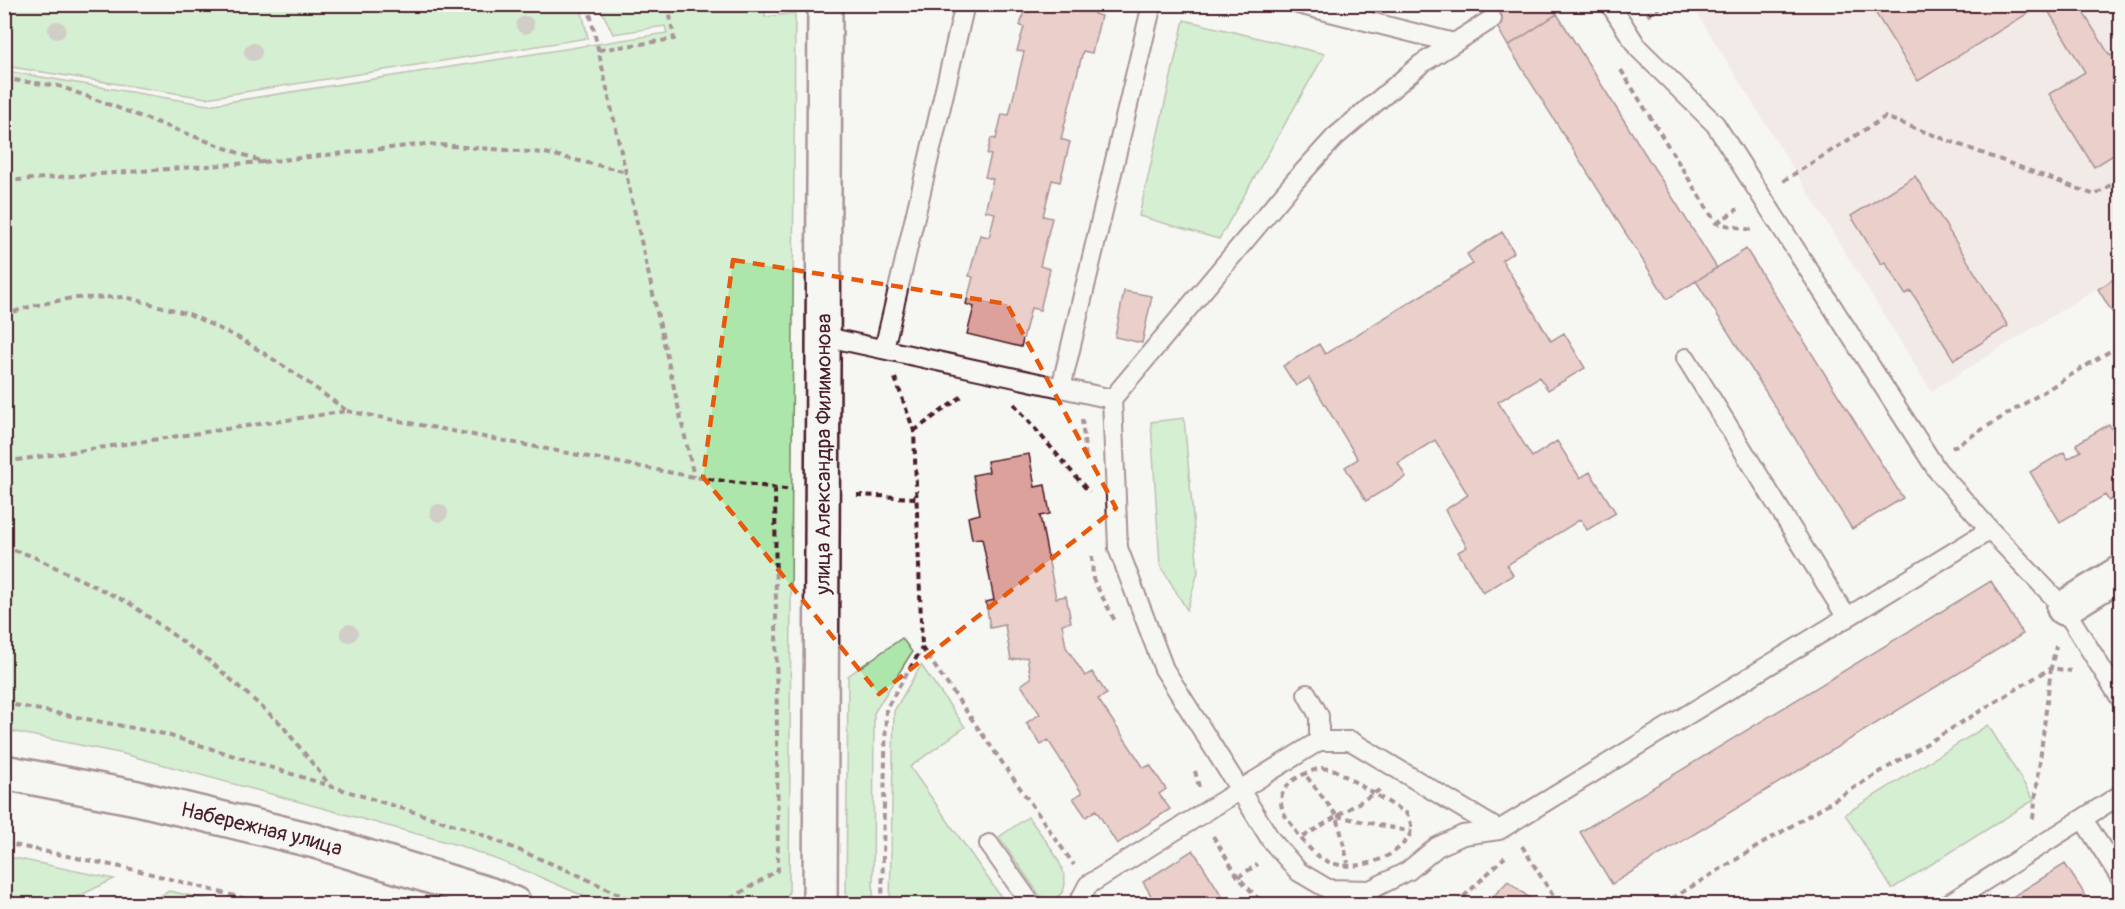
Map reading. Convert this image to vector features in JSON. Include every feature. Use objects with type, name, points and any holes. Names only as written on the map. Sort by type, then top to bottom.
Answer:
[{"type":"main road","name":"улица Александра Филимонова","points":[[820,904],[823,747],[822,336],[825,4]]},
{"type":"main road","points":[[2064,608],[2121,573]]},
{"type":"main road","name":"Набережная улица","points":[[4,772],[137,798],[315,841],[514,904]]},
{"type":"lane","points":[[884,349],[965,4]]},
{"type":"lane","points":[[1070,390],[1152,4]]},
{"type":"lane","points":[[1298,4],[1454,43]]},
{"type":"lane","points":[[1610,4],[1638,48],[1715,124],[1937,470],[1989,530],[2064,608],[2121,698]]},
{"type":"lane","points":[[1492,19],[1421,64],[1335,137],[1294,182],[1112,399],[1118,548],[1164,669],[1271,840],[1299,872],[1328,889],[1370,890],[1408,871],[1437,847],[1464,835],[1499,830],[1989,530]]},
{"type":"lane","points":[[822,336],[1112,399]]},
{"type":"lane","points":[[1686,358],[1847,618]]},
{"type":"lane","points":[[1307,694],[1319,716],[1319,741]]},
{"type":"lane","points":[[1078,904],[1088,885],[1319,741],[1351,741],[1499,830]]},
{"type":"lane","points":[[1948,904],[2121,795]]},
{"type":"lane","points":[[2083,819],[2121,877]]},
{"type":"lane","points":[[989,844],[1031,904]]},
{"type":"path","points":[[588,4],[694,477]]},
{"type":"path","points":[[599,50],[674,39],[668,4]]},
{"type":"path","points":[[4,79],[59,86],[263,162]]},
{"type":"path","points":[[1716,223],[1885,117],[2095,195],[2121,179]]},
{"type":"path","points":[[4,181],[263,162],[426,144],[545,153],[627,172]]},
{"type":"path","points":[[4,315],[32,306],[72,298],[126,297],[189,314],[243,340],[296,374],[347,411]]},
{"type":"path","points":[[884,349],[914,430],[922,648],[1088,885]]},
{"type":"path","points":[[1070,390],[1086,468]]},
{"type":"path","points":[[914,430],[967,392]]},
{"type":"path","points":[[1008,398],[1089,490]]},
{"type":"path","points":[[4,462],[347,411],[694,477],[798,491]]},
{"type":"path","points":[[1088,479],[1089,501]]},
{"type":"path","points":[[722,904],[778,870],[775,489]]},
{"type":"path","points":[[848,495],[916,498]]},
{"type":"path","points":[[1091,546],[1093,579],[1120,630]]},
{"type":"path","points":[[4,547],[32,556],[129,603],[211,662],[281,724],[332,788]]},
{"type":"path","points":[[2029,854],[2051,668],[2064,608]]},
{"type":"path","points":[[882,904],[886,709],[922,648]]},
{"type":"path","points":[[1663,904],[2051,668],[2107,676]]},
{"type":"path","points":[[4,704],[164,734],[468,829],[574,873],[639,904]]},
{"type":"path","points":[[1190,763],[1196,773],[1208,827],[1238,877],[1263,904]]},
{"type":"path","points":[[1322,768],[1335,770],[1406,813],[1412,822],[1412,832],[1398,849],[1382,859],[1363,864],[1349,866],[1334,864],[1318,856],[1301,838],[1282,808],[1281,798],[1293,779],[1304,773],[1322,768]]},
{"type":"path","points":[[1304,773],[1337,816],[1355,889]]},
{"type":"path","points":[[1301,838],[1405,774]]},
{"type":"path","points":[[1514,848],[1520,842]]},
{"type":"path","points":[[4,843],[140,871],[265,904]]},
{"type":"path","points":[[1238,877],[1280,850]]},
{"type":"path","points":[[1456,904],[1509,853]]},
{"type":"highlighted area","points":[[733,260],[1007,304],[1116,508],[879,694],[703,477]]},
{"type":"shaded area","points":[[1692,5],[2120,5],[2120,274],[1931,391]]},
{"type":"green space","points":[[4,5],[578,5],[581,8],[588,38],[206,98],[5,66]]},
{"type":"green space","points":[[599,5],[765,5],[765,17],[795,13],[789,892],[785,904],[602,904],[461,846],[124,754],[5,730],[5,71],[208,105],[667,33],[665,26],[613,34]]},
{"type":"green space","points":[[1184,20],[1325,54],[1219,239],[1139,216]]},
{"type":"green space","points":[[1184,418],[1198,572],[1187,610],[1160,565],[1151,422]]},
{"type":"green space","points":[[902,638],[912,652],[874,713],[873,904],[846,904],[848,676]]},
{"type":"green space","points":[[921,665],[965,727],[910,767],[1006,904],[890,904],[894,711]]},
{"type":"green space","points":[[1988,725],[2034,800],[1892,889],[1845,814]]},
{"type":"green space","points":[[1028,817],[1062,868],[1065,880],[1064,890],[1053,899],[1040,896],[999,837]]},
{"type":"green space","points":[[5,856],[114,879],[77,897],[9,903],[5,900]]},
{"type":"green space","points":[[169,891],[228,904],[146,904]]},
{"type":"building","points":[[1032,4],[1097,4],[1094,14],[1101,16],[1092,53],[1083,51],[1061,139],[1070,142],[1060,182],[1052,180],[1043,216],[1052,218],[1040,266],[1050,269],[1040,310],[1031,308],[1021,347],[967,334],[974,307],[966,304],[973,277],[969,276],[980,235],[989,237],[995,213],[985,211],[993,179],[985,177],[991,155],[987,154],[991,138],[996,139],[1002,114],[1009,115],[1024,52],[1017,51],[1024,27],[1020,26],[1024,11],[1030,12]]},
{"type":"building","points":[[1479,4],[1551,4],[1557,14],[1508,46],[1491,16]]},
{"type":"building","points":[[1870,4],[2043,4],[1918,81]]},
{"type":"building","points":[[2044,4],[2078,4],[2110,56],[2120,49],[2120,151],[2094,167],[2049,94],[2085,72]]},
{"type":"building","points":[[1557,14],[1717,268],[1667,299],[1508,46]]},
{"type":"building","points":[[1915,176],[2008,326],[1954,360],[1911,291],[1905,294],[1885,262],[1881,264],[1851,216]]},
{"type":"building","points":[[1502,232],[1514,252],[1502,260],[1551,341],[1564,333],[1585,368],[1548,390],[1539,377],[1498,402],[1532,457],[1557,441],[1580,478],[1590,472],[1616,513],[1587,530],[1581,519],[1507,565],[1513,575],[1483,593],[1458,552],[1467,547],[1445,510],[1468,495],[1435,440],[1398,463],[1406,477],[1366,501],[1345,467],[1358,459],[1309,378],[1296,386],[1283,366],[1319,344],[1325,354],[1473,264],[1467,254]]},
{"type":"building","points":[[1746,249],[1903,498],[1852,529],[1696,281]]},
{"type":"building","points":[[2120,275],[2120,325],[2098,289]]},
{"type":"building","points":[[1124,291],[1152,296],[1142,343],[1115,337]]},
{"type":"building","points":[[2109,424],[2112,430],[2120,425],[2120,494],[2109,501],[2105,495],[2060,522],[2030,472],[2064,452],[2068,459],[2081,451],[2076,444]]},
{"type":"building","points":[[1029,454],[1035,487],[1045,485],[1050,514],[1040,516],[1056,598],[1066,596],[1071,622],[1062,624],[1066,647],[1085,676],[1092,672],[1107,694],[1098,699],[1144,768],[1150,765],[1166,789],[1159,794],[1170,809],[1117,844],[1096,810],[1086,817],[1073,798],[1082,793],[1048,740],[1041,745],[1026,723],[1040,714],[1021,685],[1031,678],[1027,657],[1011,660],[1005,625],[990,628],[986,602],[994,600],[982,538],[972,539],[968,517],[980,514],[973,475],[989,472],[987,461]]},
{"type":"building","points":[[1991,581],[2023,634],[1612,884],[1580,832]]},
{"type":"building","points":[[1193,850],[1227,904],[1140,904],[1152,897],[1143,882]]},
{"type":"building","points":[[2065,864],[2091,904],[2001,904]]},
{"type":"building","points":[[1508,881],[1537,904],[1486,904]]}]
